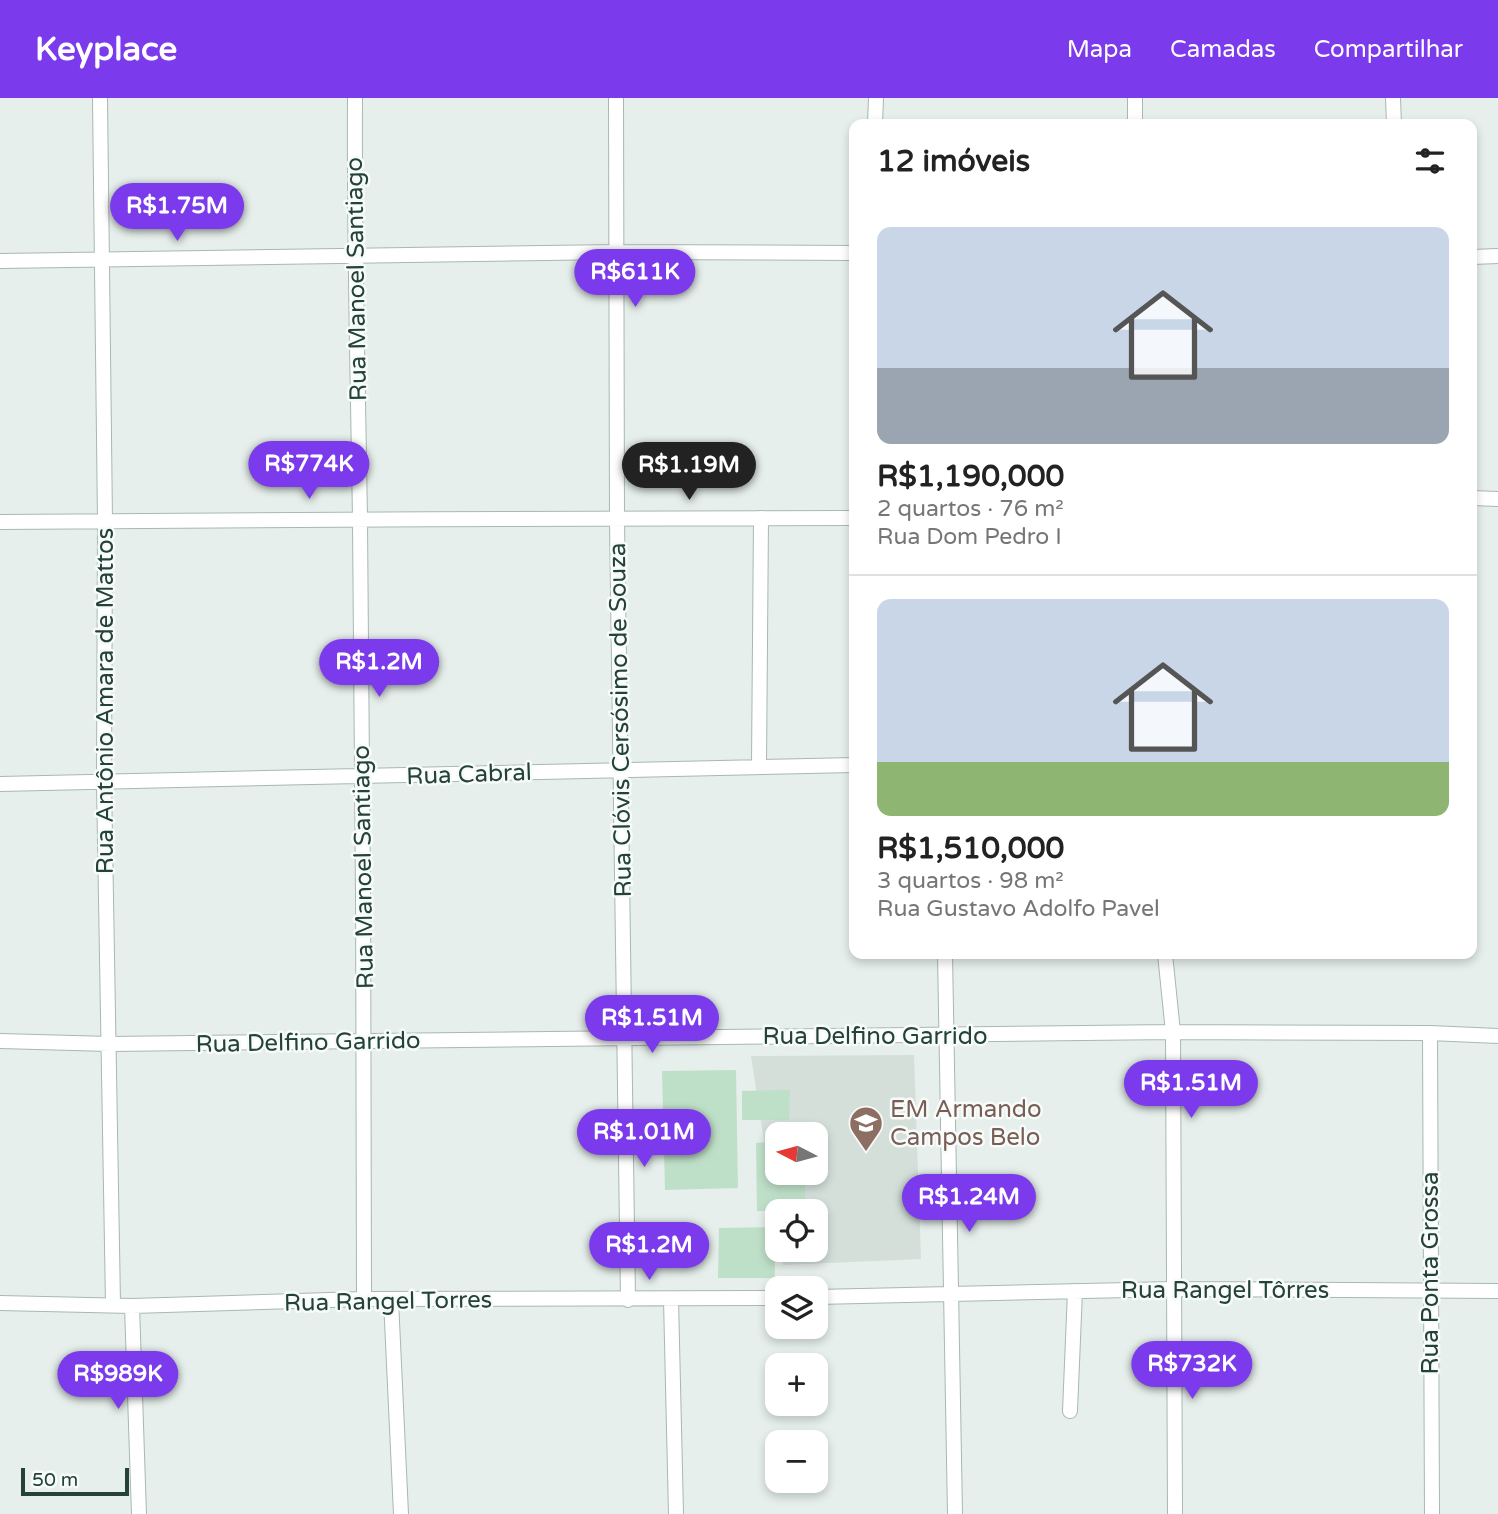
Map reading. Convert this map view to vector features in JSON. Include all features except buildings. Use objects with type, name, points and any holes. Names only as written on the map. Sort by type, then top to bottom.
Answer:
[{"type":"street","name":"Rua Antônio Amara de Mattos","points":[[100,98],[105,522],[104,783],[113,1304]]},
{"type":"street","name":"Rua Manoel Santiago","points":[[355,98],[354,258],[360,518],[365,1041],[364,1299]]},
{"type":"street","name":"Rua Clóvis Cersósimo de Souza","points":[[617,98],[617,520],[628,1300]]},
{"type":"street","points":[[875,119],[876,98]]},
{"type":"street","points":[[1135,98],[1135,119]]},
{"type":"street","points":[[1393,98],[1394,119]]},
{"type":"street","points":[[0,261],[103,262],[617,252],[849,253]]},
{"type":"street","points":[[1477,257],[1498,256]]},
{"type":"street","points":[[1477,498],[1498,499]]},
{"type":"street","points":[[0,522],[360,518],[849,518]]},
{"type":"street","points":[[759,765],[761,518]]},
{"type":"street","name":"Rua Cabral","points":[[0,784],[849,765]]},
{"type":"street","points":[[945,959],[955,1514]]},
{"type":"street","points":[[1166,959],[1173,1032],[1175,1514]]},
{"type":"street","name":"Rua Delfino Garrido","points":[[0,1041],[110,1044],[1173,1032],[1430,1032],[1498,1036]]},
{"type":"street","name":"Rua Ponta Grossa","points":[[1430,1032],[1432,1514]]},
{"type":"street","name":"Rua Rangel Tôrres","points":[[952,1295],[1174,1289],[1498,1291]]},
{"type":"street","points":[[1070,1411],[1075,1291]]},
{"type":"street","points":[[828,1297],[952,1295]]},
{"type":"street","name":"Rua Rangel Torres","points":[[0,1303],[132,1306],[364,1299],[765,1298]]},
{"type":"street","points":[[671,1299],[676,1514]]},
{"type":"street","points":[[391,1300],[401,1514]]},
{"type":"street","points":[[132,1306],[139,1514]]},
{"type":"shaded area","name":"EM Armando Campos Belo","points":[[914,1055],[921,1259],[783,1265],[783,1262],[828,1262],[828,1199],[773,1199],[771,1185],[828,1185],[828,1122],[765,1122],[765,1148],[751,1056]]},
{"type":"green space","points":[[736,1070],[738,1188],[665,1190],[662,1071]]},
{"type":"green space","points":[[790,1090],[789,1120],[742,1120],[742,1091]]},
{"type":"green space","points":[[765,1142],[765,1185],[805,1185],[805,1199],[765,1199],[765,1211],[757,1211],[756,1143]]},
{"type":"green space","points":[[765,1227],[765,1262],[775,1262],[775,1276],[718,1278],[719,1228]]},
{"type":"place","name":"EM Armando Campos Belo","points":[[866,1153]]}]
